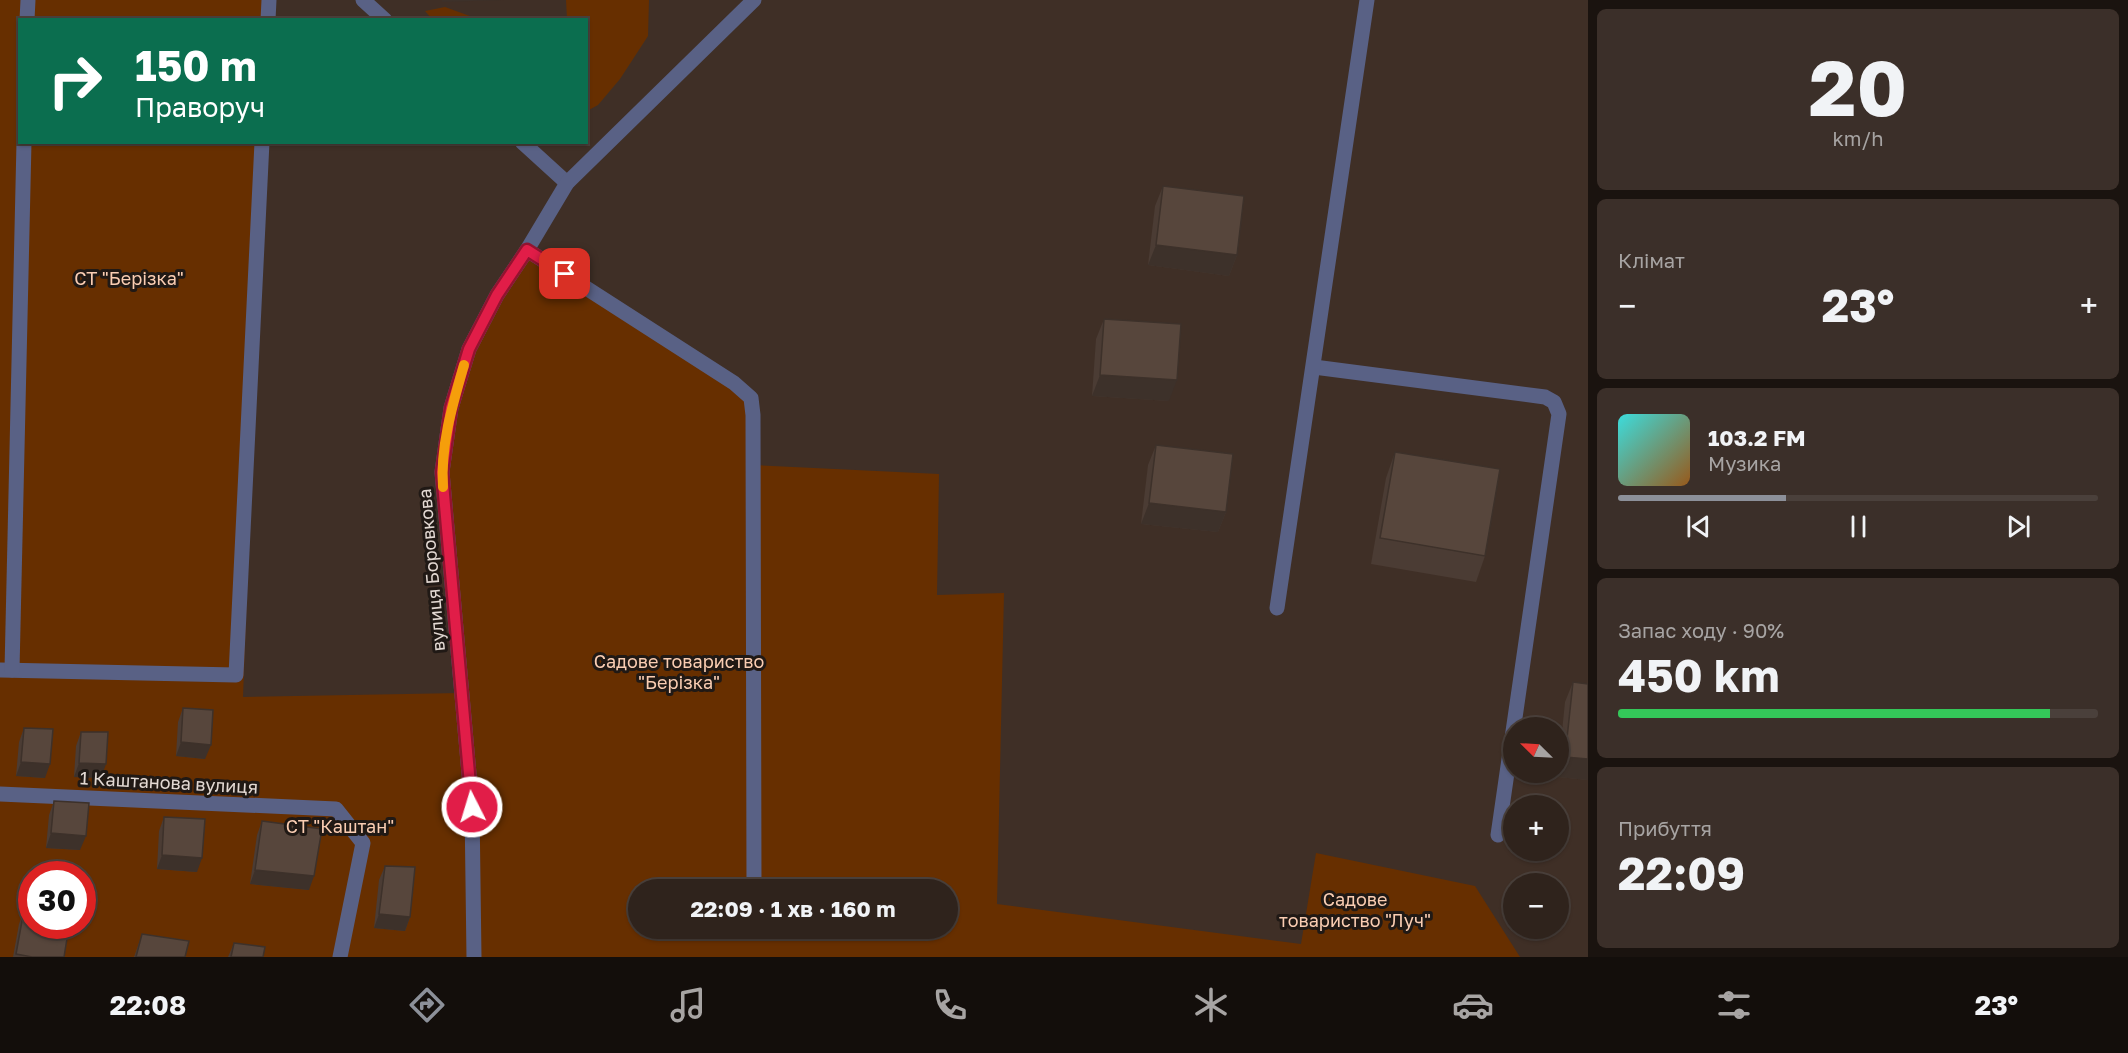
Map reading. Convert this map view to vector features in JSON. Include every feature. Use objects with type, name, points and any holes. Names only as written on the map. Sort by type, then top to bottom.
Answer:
[{"type":"street","points":[[27,18],[28,0]]},
{"type":"street","points":[[268,18],[269,0]]},
{"type":"street","points":[[363,0],[383,18]]},
{"type":"street","name":"вулиця Боровкова","points":[[474,957],[472,807],[442,472],[451,408],[469,349],[497,295],[567,183],[754,0]]},
{"type":"street","points":[[1278,608],[1367,0]]},
{"type":"street","points":[[24,144],[6,670],[236,675],[262,144]]},
{"type":"street","points":[[524,144],[567,183]]},
{"type":"street","points":[[527,250],[734,382],[751,398],[753,415],[754,879]]},
{"type":"street","points":[[1314,367],[1545,397],[1554,402],[1559,414],[1498,835]]},
{"type":"street","name":"1 Каштанова вулиця","points":[[0,794],[336,809],[363,843],[340,957]]},
{"type":"green space","points":[[0,0],[269,0],[268,18],[18,18],[18,144],[264,144],[243,697],[461,693],[442,472],[469,349],[527,250],[751,398],[753,465],[939,474],[937,595],[1004,593],[997,904],[1301,944],[1316,853],[1475,886],[1503,930],[1503,939],[1509,939],[1520,957],[0,957]]},
{"type":"green space","points":[[566,0],[649,0],[648,36],[620,79],[598,105],[588,110],[588,18],[567,18]]},
{"type":"green space","points":[[445,7],[475,18],[431,18],[425,11]]},
{"type":"building","points":[[1163,186],[1244,196],[1237,255],[1156,245]]},
{"type":"building","points":[[1104,319],[1181,324],[1177,380],[1100,375]]},
{"type":"building","points":[[1156,445],[1233,454],[1226,512],[1149,503]]},
{"type":"building","points":[[1395,452],[1500,469],[1485,556],[1380,538]]},
{"type":"building","points":[[1573,682],[1588,684],[1588,759],[1569,757],[1569,720]]},
{"type":"building","points":[[183,708],[213,710],[211,745],[181,742]]},
{"type":"building","points":[[24,728],[53,729],[50,764],[21,762]]},
{"type":"building","points":[[81,732],[108,732],[106,764],[79,763]]},
{"type":"building","points":[[54,801],[89,803],[86,836],[51,833]]},
{"type":"building","points":[[164,817],[205,819],[202,858],[162,855]]},
{"type":"building","points":[[262,821],[322,829],[314,876],[255,870]]},
{"type":"building","points":[[385,866],[415,867],[410,917],[379,914]]},
{"type":"building","points":[[142,934],[189,941],[185,957],[136,957]]},
{"type":"building","points":[[19,939],[67,939],[64,957],[32,957],[16,954]]},
{"type":"building","points":[[234,943],[265,947],[263,957],[231,957]]},
{"type":"slow traffic","points":[[443,487],[442,472],[451,408],[464,365]]},
{"type":"route","points":[[472,807],[442,472],[451,408],[469,349],[497,295],[527,250],[565,274]]},
{"type":"park label","name":"СТ \"Берізка\"","points":[[129,278]]},
{"type":"park label","name":"Садове товариство \"Берізка\"","points":[[679,671]]},
{"type":"park label","name":"СТ \"Каштан\"","points":[[340,826]]},
{"type":"park label","name":"Садове товариство \"Луч\"","points":[[1355,909]]}]
